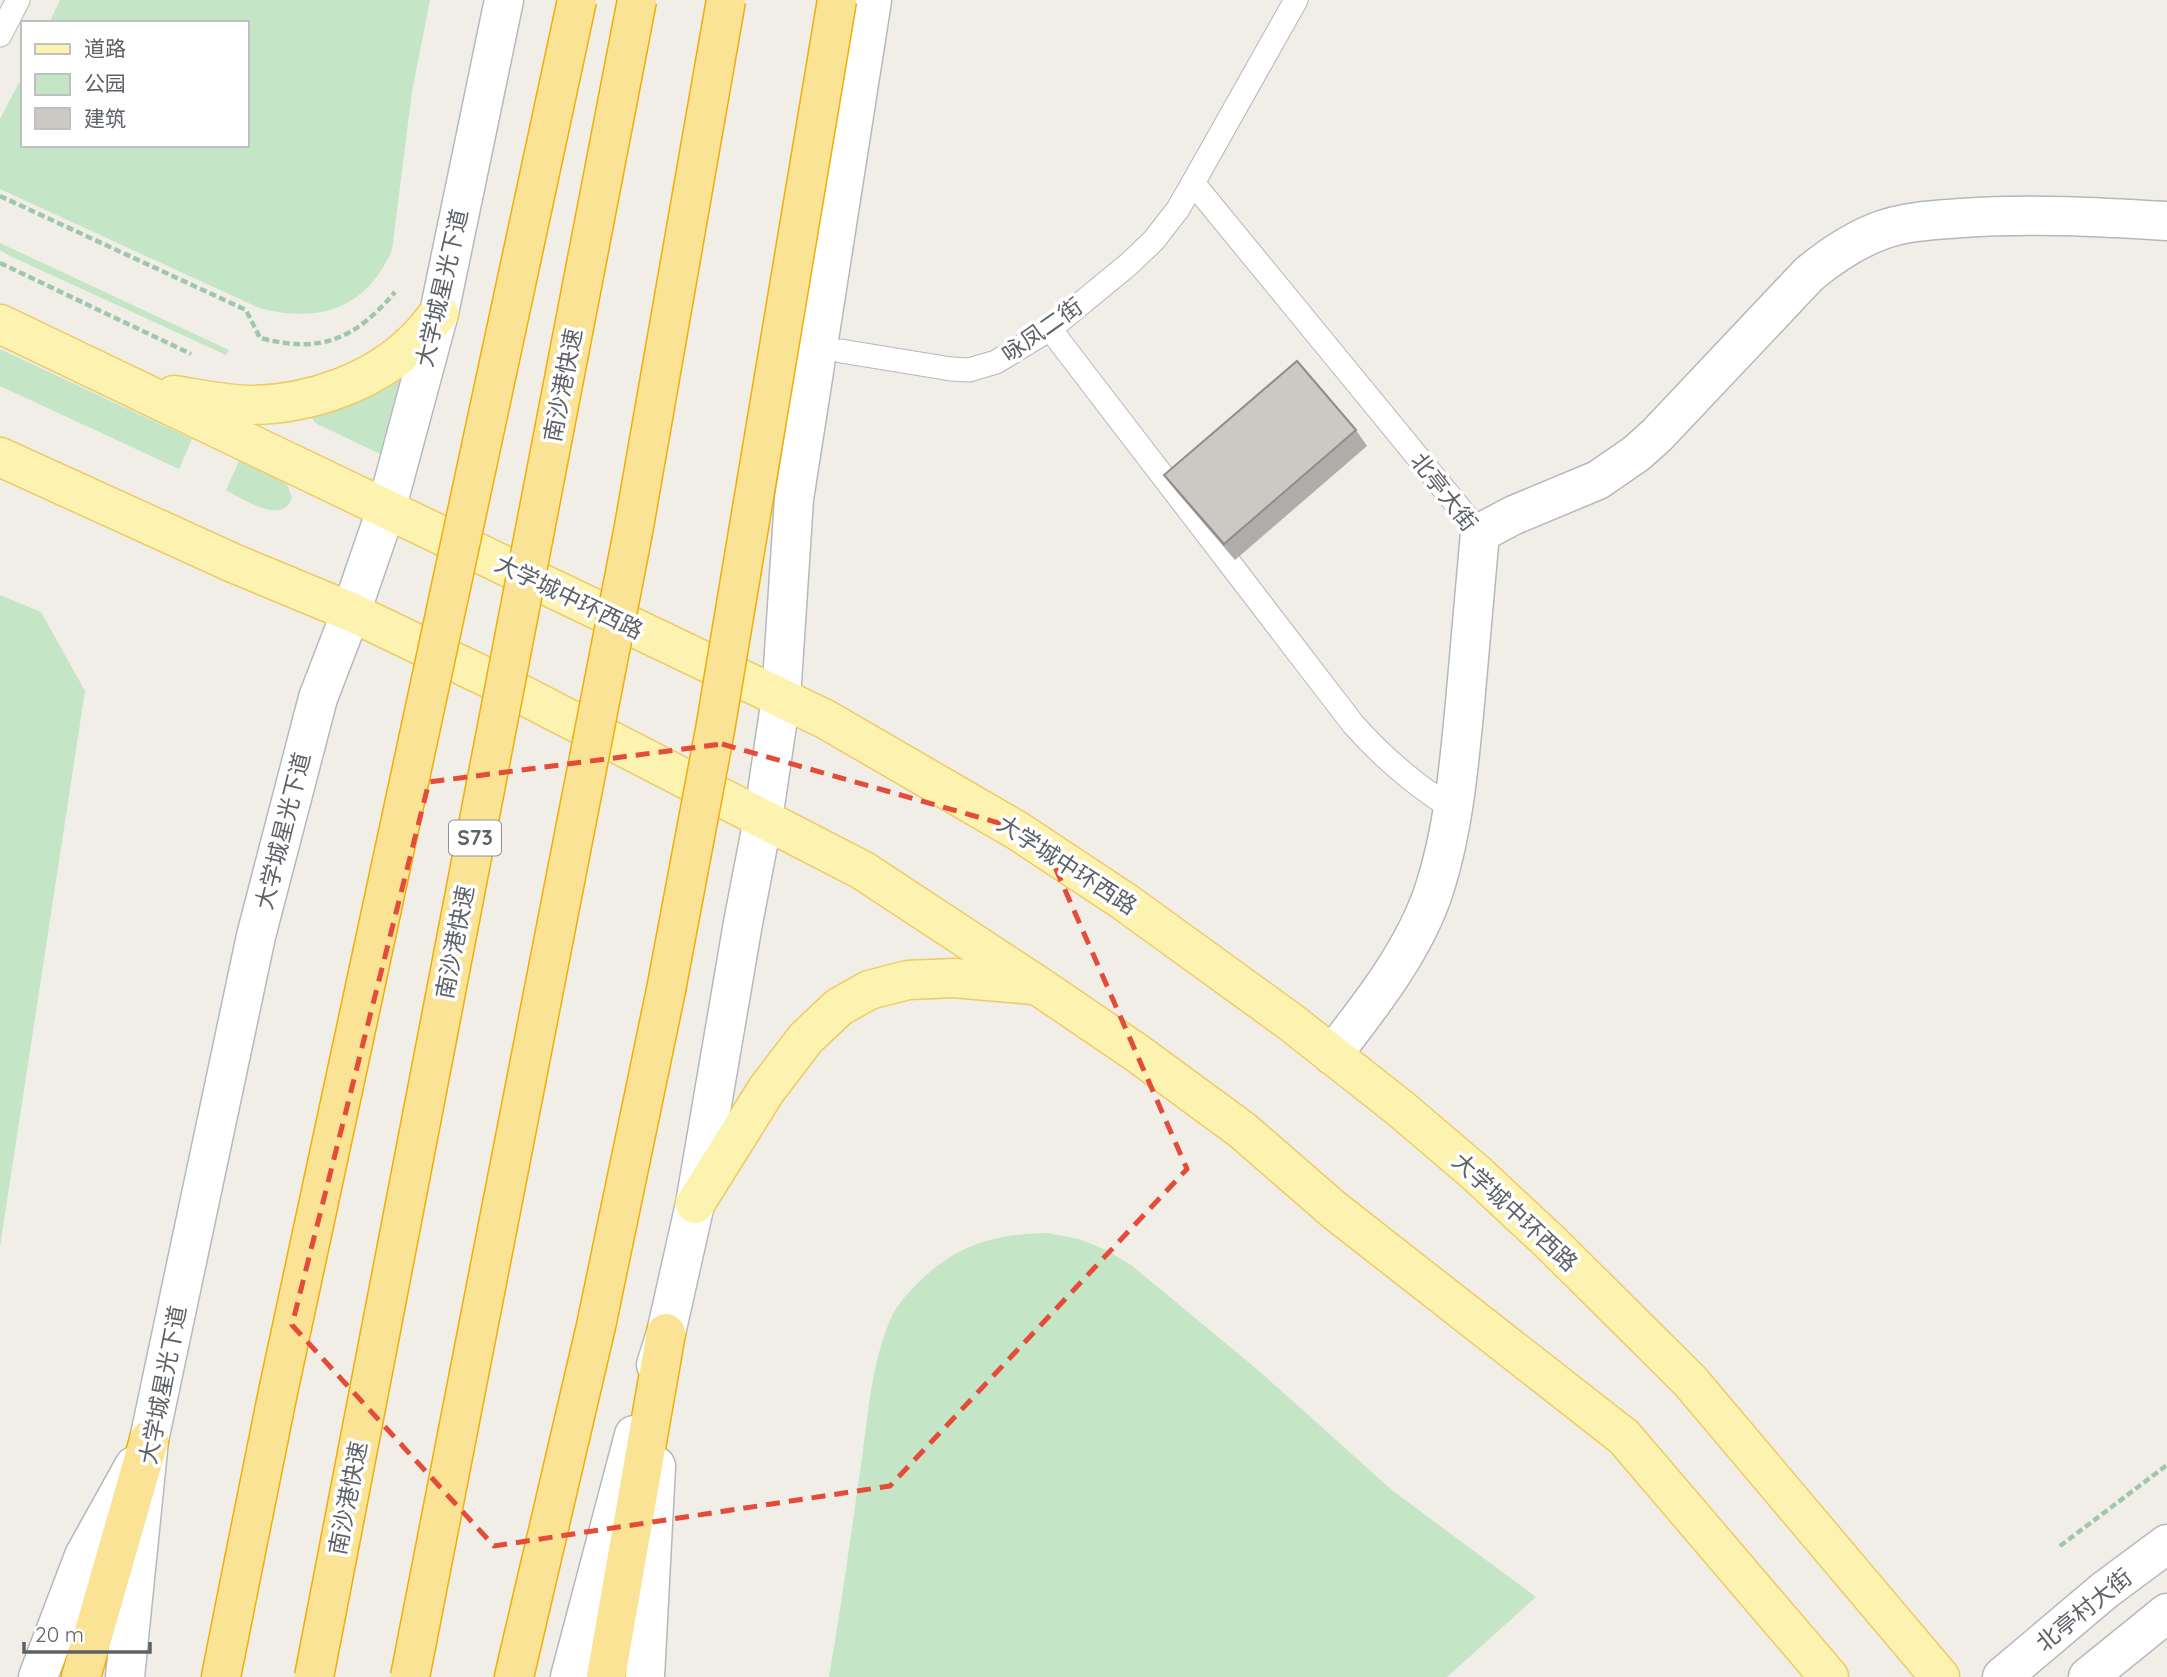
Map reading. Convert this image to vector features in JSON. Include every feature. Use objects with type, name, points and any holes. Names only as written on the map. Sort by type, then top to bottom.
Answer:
[{"type":"highway","points":[[222,1677],[281,1379],[577,0]]},
{"type":"highway","name":"南沙港快速","points":[[314,1677],[637,0]]},
{"type":"highway","points":[[410,1677],[633,533],[726,0]]},
{"type":"highway","points":[[514,1677],[596,1326],[666,990],[715,730],[837,0]]},
{"type":"highway","points":[[606,1677],[666,1333]]},
{"type":"highway","points":[[81,1677],[149,1440]]},
{"type":"main road","name":"大学城星光下道","points":[[125,1677],[149,1440],[257,936],[318,698],[386,510],[439,313],[504,0]]},
{"type":"main road","points":[[570,1677],[627,1457],[666,1333],[695,1204],[763,819],[781,698],[794,499],[872,0]]},
{"type":"main road","points":[[1480,533],[1514,515],[1598,480],[1637,453],[1809,274],[1833,254],[1857,240],[1885,229],[1916,223],[1997,216],[2167,221]]},
{"type":"main road","points":[[132,388],[225,403],[252,405],[294,401],[340,387],[379,369],[415,341],[439,313]]},
{"type":"main road","name":"大学城中环西路","points":[[0,324],[825,719],[1018,831],[1125,902],[1332,1055],[1476,1173],[1587,1278],[1690,1381],[1940,1677]]},
{"type":"main road","points":[[0,457],[233,563],[351,612],[511,689],[862,870],[1037,985],[1137,1053],[1242,1130],[1334,1210],[1624,1437],[1829,1677]]},
{"type":"main road","name":"北亭大街","points":[[1332,1055],[1377,996],[1416,930],[1434,889],[1453,809],[1459,765],[1480,533]]},
{"type":"main road","points":[[695,1204],[767,1089],[806,1038],[839,1007],[869,990],[908,980],[954,978],[1037,985]]},
{"type":"main road","points":[[645,1677],[654,1489],[666,1333]]},
{"type":"main road","points":[[38,1677],[84,1556],[149,1440]]},
{"type":"main road","name":"北亭村大街","points":[[2002,1677],[2105,1590],[2167,1544]]},
{"type":"main road","points":[[2088,1677],[2167,1613]]},
{"type":"lane","points":[[0,35],[18,0]]},
{"type":"lane","points":[[1193,183],[1296,0]]},
{"type":"lane","name":"咏凤二街","points":[[841,351],[969,370],[996,362],[1051,329],[1154,240],[1178,209],[1193,183]]},
{"type":"lane","name":"北亭大街","points":[[1193,183],[1480,533]]},
{"type":"lane","points":[[1051,329],[1353,724],[1374,748],[1409,780],[1453,809]]},
{"type":"path","points":[[0,196],[246,310],[260,338],[284,344],[304,345],[341,337],[360,327],[379,311],[395,292]]},
{"type":"path","points":[[2060,1546],[2167,1465]]},
{"type":"highlighted area","points":[[722,744],[1041,835],[1187,1169],[890,1486],[494,1546],[292,1325],[429,782]]},
{"type":"green space","points":[[60,0],[430,0],[412,92],[392,250],[369,286],[338,307],[321,312],[281,313],[259,308],[0,189],[0,119],[21,79],[21,147],[248,147],[248,21],[50,21]]},
{"type":"green space","points":[[0,243],[229,350],[226,355],[10,256],[0,250]]},
{"type":"green space","points":[[0,349],[192,439],[179,469],[0,386]]},
{"type":"green space","points":[[416,360],[397,462],[315,423],[311,416]]},
{"type":"green space","points":[[239,461],[287,485],[292,497],[288,506],[281,510],[262,508],[226,490]]},
{"type":"green space","points":[[0,595],[41,612],[85,691],[0,1247]]},
{"type":"green space","points":[[1047,1233],[1079,1239],[1106,1250],[1131,1265],[1258,1370],[1393,1491],[1536,1597],[1447,1677],[829,1677],[871,1393],[879,1353],[892,1316],[914,1287],[944,1261],[959,1252],[1009,1236]]},
{"type":"building","points":[[1297,361],[1356,430],[1224,544],[1164,475]]}]
